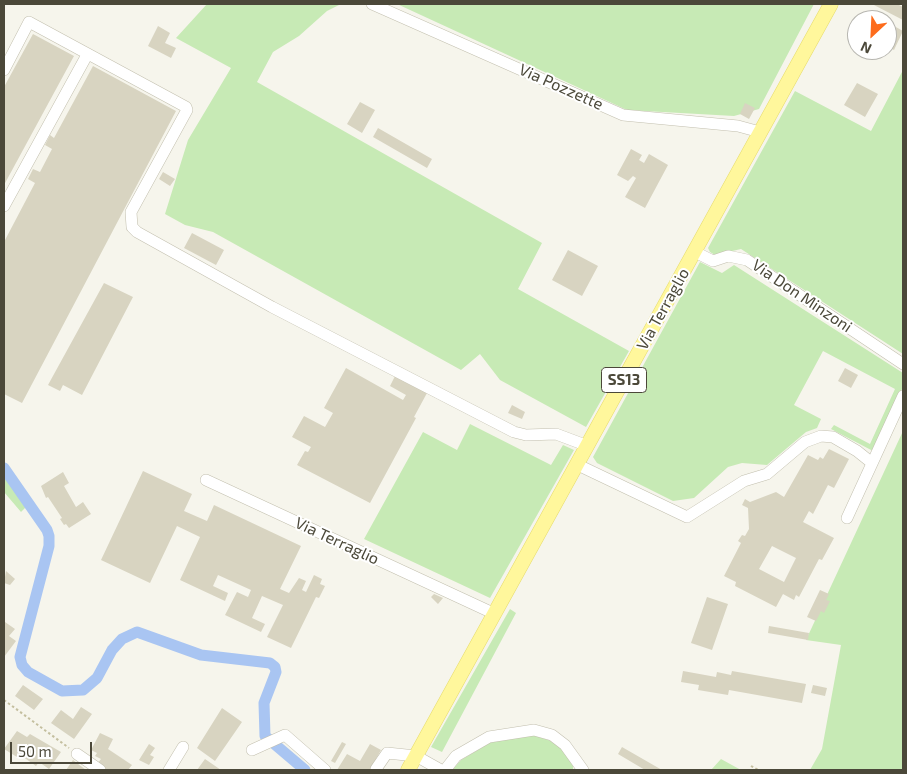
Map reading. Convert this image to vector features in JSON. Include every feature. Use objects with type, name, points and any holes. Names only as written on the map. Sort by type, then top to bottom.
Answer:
[{"type":"main road","name":"Via Terraglio","points":[[408,770],[831,4]]},
{"type":"street","name":"Via Pozzette","points":[[372,4],[623,115],[738,126],[760,132]]},
{"type":"street","points":[[4,70],[29,22],[186,107],[187,110],[131,212],[132,227],[137,232],[290,316],[514,432],[526,435],[556,434],[588,446]]},
{"type":"street","points":[[4,206],[87,55]]},
{"type":"street","name":"Via Don Minzoni","points":[[695,252],[712,261],[728,256],[747,260],[903,364]]},
{"type":"street","points":[[847,518],[903,396]]},
{"type":"street","points":[[578,465],[687,517],[744,481],[767,474],[805,442],[821,436],[833,437],[857,450],[872,463]]},
{"type":"street","name":"Via Terraglio","points":[[206,480],[495,614]]},
{"type":"street","points":[[446,770],[456,756],[489,737],[534,730],[552,735],[565,745],[583,770]]},
{"type":"street","points":[[255,748],[280,736],[289,737],[325,770]]},
{"type":"street","points":[[169,770],[183,747]]},
{"type":"street","points":[[376,769],[387,753],[416,756],[441,770]]},
{"type":"street","points":[[77,754],[100,770]]},
{"type":"path","points":[[4,700],[77,754]]},
{"type":"path","points":[[752,766],[758,770]]},
{"type":"green space","points":[[207,4],[341,4],[327,11],[299,36],[273,52],[257,82],[542,243],[518,289],[629,351],[586,427],[500,380],[480,354],[461,370],[213,232],[185,225],[165,214],[188,140],[231,68],[176,38]]},
{"type":"green space","points":[[397,4],[814,4],[759,109],[734,116],[627,110]]},
{"type":"green space","points":[[903,70],[903,354],[741,249],[715,255],[708,248],[795,91],[871,131]]},
{"type":"green space","points":[[700,262],[722,273],[734,265],[903,373],[903,387],[873,451],[831,429],[834,425],[870,444],[895,389],[823,351],[794,405],[821,419],[817,428],[806,432],[767,465],[742,463],[728,467],[694,498],[673,501],[597,463],[593,457]]},
{"type":"green space","points":[[470,424],[551,465],[563,445],[574,450],[490,598],[364,539],[423,432],[457,450]]},
{"type":"green space","points":[[903,431],[903,770],[810,770],[822,749],[841,645],[806,640]]},
{"type":"green space","points":[[4,468],[29,504],[21,512],[4,492]]},
{"type":"green space","points":[[510,609],[516,613],[442,752],[431,747]]},
{"type":"green space","points":[[534,735],[551,741],[562,749],[573,766],[573,770],[452,770],[461,760],[491,742]]},
{"type":"green space","points":[[721,759],[741,770],[711,770]]},
{"type":"building","points":[[872,4],[897,4],[903,7],[903,20],[897,17],[897,10],[884,10]]},
{"type":"building","points":[[158,26],[170,33],[165,43],[176,48],[171,58],[148,46]]},
{"type":"building","points":[[897,28],[903,31],[897,44]]},
{"type":"building","points":[[33,34],[74,56],[4,185],[4,87]]},
{"type":"building","points":[[93,66],[176,111],[22,403],[4,394],[4,242],[35,183],[28,179],[33,169],[40,172],[52,149],[45,145],[50,135],[54,138]]},
{"type":"building","points":[[857,83],[878,94],[865,117],[844,105]]},
{"type":"building","points":[[360,102],[375,110],[362,133],[347,124]]},
{"type":"building","points":[[745,103],[755,108],[749,119],[740,114]]},
{"type":"building","points":[[378,128],[432,159],[427,168],[373,137]]},
{"type":"building","points":[[631,149],[642,155],[639,160],[644,163],[649,154],[668,165],[645,208],[625,197],[636,178],[633,176],[628,181],[617,175]]},
{"type":"building","points":[[163,172],[175,179],[170,186],[159,179]]},
{"type":"building","points":[[192,233],[224,250],[216,265],[184,248]]},
{"type":"building","points":[[568,250],[598,266],[582,296],[552,280]]},
{"type":"building","points":[[104,283],[133,297],[82,395],[63,385],[60,391],[48,385]]},
{"type":"building","points":[[346,368],[403,400],[406,395],[390,386],[395,376],[427,393],[414,417],[416,418],[370,503],[297,465],[305,451],[308,452],[311,447],[292,437],[304,416],[325,427],[333,413],[324,408]]},
{"type":"building","points":[[845,368],[858,375],[851,388],[838,381]]},
{"type":"building","points":[[512,405],[525,412],[522,419],[508,413]]},
{"type":"building","points":[[829,449],[849,459],[834,488],[828,485],[813,514],[809,511],[803,522],[834,538],[822,560],[819,559],[799,597],[796,595],[794,600],[783,594],[776,607],[735,586],[736,582],[724,576],[741,543],[738,541],[742,535],[745,536],[749,529],[748,508],[742,505],[745,499],[750,502],[776,492],[784,497],[808,455],[818,460],[820,457],[823,459]],"holes":[[[772,546],[796,558],[784,582],[759,569]]]},
{"type":"building","points":[[143,471],[192,494],[184,511],[207,521],[214,505],[301,546],[280,589],[289,593],[299,578],[306,581],[302,590],[306,592],[314,575],[322,579],[320,584],[325,586],[319,598],[316,597],[291,648],[267,637],[283,605],[262,596],[252,618],[265,624],[261,632],[225,615],[237,592],[248,597],[251,590],[218,575],[213,586],[228,593],[225,601],[180,580],[200,537],[177,526],[150,583],[101,560]]},
{"type":"building","points":[[63,472],[69,483],[64,486],[76,507],[83,502],[91,514],[69,528],[66,524],[64,525],[60,519],[62,518],[48,497],[46,498],[41,486]]},
{"type":"building","points":[[6,571],[15,579],[10,585],[4,583]]},
{"type":"building","points":[[820,590],[829,594],[826,600],[830,601],[824,613],[821,611],[816,621],[807,617]]},
{"type":"building","points":[[434,594],[443,598],[438,604],[431,597]]},
{"type":"building","points":[[707,597],[728,604],[712,650],[691,643]]},
{"type":"building","points":[[5,622],[15,629],[9,636],[16,641],[4,657]]},
{"type":"building","points":[[769,626],[809,633],[808,640],[768,633]]},
{"type":"building","points":[[683,671],[716,677],[717,672],[731,675],[732,671],[806,684],[802,703],[729,690],[728,695],[698,690],[699,685],[681,682]]},
{"type":"building","points":[[23,685],[43,699],[34,710],[15,696]]},
{"type":"building","points":[[813,685],[827,688],[825,696],[811,693]]},
{"type":"building","points":[[81,707],[92,714],[74,739],[51,723],[61,710],[73,719]]},
{"type":"building","points":[[222,708],[242,722],[215,761],[197,748]]},
{"type":"building","points":[[17,731],[27,737],[30,734],[61,752],[49,769],[39,762],[36,766],[19,754],[17,757],[4,749]]},
{"type":"building","points":[[100,733],[113,739],[108,749],[132,765],[128,770],[106,770],[97,764],[101,759],[95,756],[97,753],[91,750]]},
{"type":"building","points":[[342,742],[346,744],[335,763],[331,761]]},
{"type":"building","points":[[149,744],[155,748],[150,755],[154,757],[149,765],[139,760]]},
{"type":"building","points":[[370,744],[381,750],[373,764],[376,770],[337,770],[347,754],[360,761]]},
{"type":"building","points":[[622,747],[662,770],[645,770],[618,754]]},
{"type":"building","points":[[205,759],[221,770],[197,770]]},
{"type":"building","points":[[73,760],[86,770],[66,770]]},
{"type":"waterway","points":[[4,468],[47,530],[49,536],[49,546],[20,657],[22,665],[28,672],[62,691],[83,690],[97,678],[112,650],[122,639],[137,632],[201,655],[270,663],[275,667],[276,672],[264,703],[265,736],[305,770]]}]
